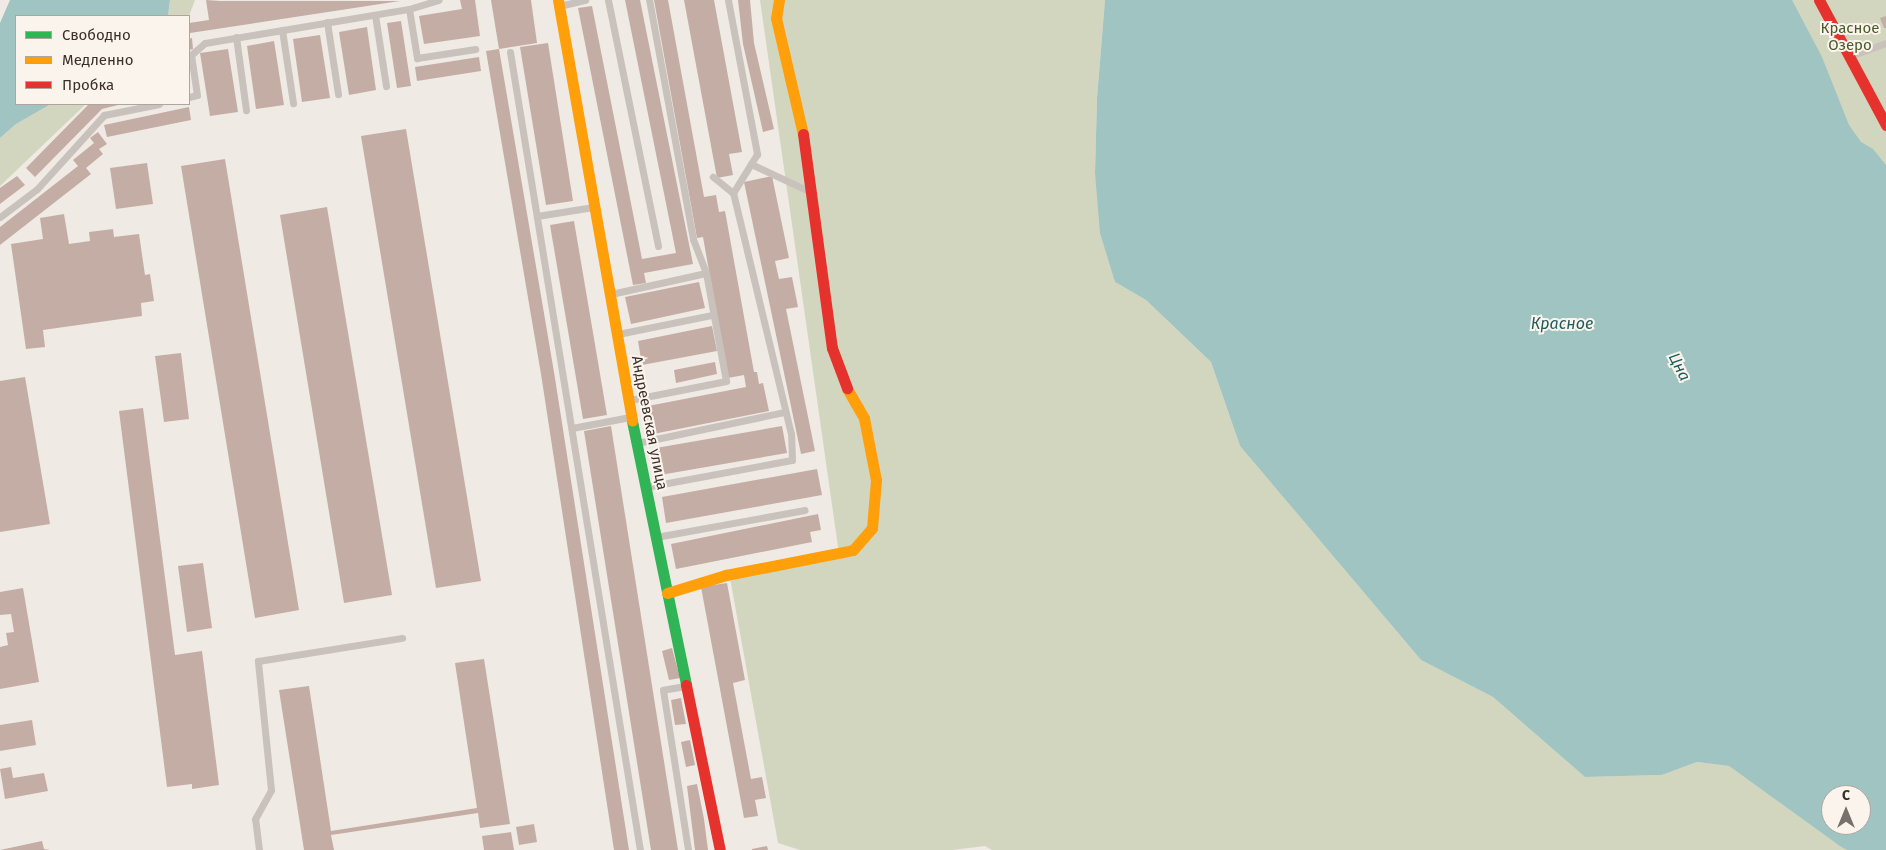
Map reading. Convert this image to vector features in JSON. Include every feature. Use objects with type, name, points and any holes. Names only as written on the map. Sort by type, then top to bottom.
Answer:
[{"type":"street","points":[[667,593],[726,575],[853,550],[872,528],[876,480],[864,418],[846,386],[832,348],[800,113],[776,18],[778,0]]},
{"type":"street","points":[[1819,0],[1886,125]]},
{"type":"street","name":"Андреевская улица","points":[[558,3],[636,444],[720,850]]},
{"type":"lane","points":[[190,97],[198,95],[192,55],[205,43],[409,9],[439,0]]},
{"type":"lane","points":[[558,3],[585,0]]},
{"type":"lane","points":[[608,0],[658,246]]},
{"type":"lane","points":[[628,400],[726,381],[711,315],[706,273],[693,239],[650,0]]},
{"type":"lane","points":[[728,0],[757,154],[732,193]]},
{"type":"lane","points":[[409,9],[417,58],[475,49]]},
{"type":"lane","points":[[375,15],[386,86]]},
{"type":"lane","points":[[327,22],[338,94]]},
{"type":"lane","points":[[282,30],[293,103]]},
{"type":"lane","points":[[236,37],[246,110]]},
{"type":"lane","points":[[1849,56],[1886,43]]},
{"type":"lane","points":[[510,52],[640,850]]},
{"type":"lane","points":[[0,217],[37,189],[104,115],[153,105]]},
{"type":"lane","points":[[751,164],[811,192]]},
{"type":"lane","points":[[646,487],[792,460],[791,434],[784,412],[732,193],[713,177]]},
{"type":"lane","points":[[537,216],[593,206]]},
{"type":"lane","points":[[609,294],[706,273]]},
{"type":"lane","points":[[616,334],[711,315]]},
{"type":"lane","points":[[636,444],[784,412]]},
{"type":"lane","points":[[572,428],[631,417]]},
{"type":"lane","points":[[656,537],[806,510]]},
{"type":"lane","points":[[260,850],[255,819],[271,790],[258,661],[402,638]]},
{"type":"lane","points":[[686,686],[663,690],[688,850]]},
{"type":"green space","points":[[170,0],[195,0],[189,15],[168,15]]},
{"type":"green space","points":[[760,0],[1105,0],[1097,98],[1095,173],[1115,282],[1146,300],[1211,362],[1240,446],[1421,660],[1493,697],[1585,777],[1662,775],[1697,762],[1729,766],[1821,831],[1821,835],[1826,835],[1847,850],[992,850],[985,846],[952,850],[800,850],[778,843],[730,578],[839,554]]},
{"type":"green space","name":"Красное Озеро","points":[[1789,0],[1886,0],[1886,174],[1851,136]]},
{"type":"green space","points":[[49,105],[85,105],[0,186],[0,138],[16,124]]},
{"type":"water","points":[[10,0],[170,0],[168,15],[15,15],[15,105],[49,105],[16,124],[0,138],[0,23]]},
{"type":"water","name":"Красное","points":[[1105,0],[1792,0],[1822,57],[1849,125],[1861,142],[1873,149],[1886,165],[1886,850],[1847,850],[1825,835],[1871,835],[1871,785],[1821,785],[1821,832],[1729,766],[1697,762],[1662,775],[1585,777],[1493,697],[1421,660],[1240,446],[1211,362],[1146,300],[1115,282],[1100,233],[1095,173],[1097,98]]},
{"type":"building","points":[[206,0],[400,1],[190,33],[190,23],[209,20]]},
{"type":"building","points":[[460,0],[475,0],[480,36],[424,44],[419,16],[462,9]]},
{"type":"building","points":[[491,0],[531,0],[537,43],[499,49]]},
{"type":"building","points":[[625,0],[640,0],[693,264],[644,273],[646,283],[633,285],[578,8],[592,6],[642,259],[676,253]]},
{"type":"building","points":[[654,0],[668,0],[704,197],[716,195],[719,212],[725,211],[754,372],[757,372],[759,384],[763,383],[769,411],[648,435],[643,407],[746,387],[744,375],[728,378],[703,237],[697,238]]},
{"type":"building","points":[[684,0],[714,0],[742,152],[729,154],[733,175],[717,178]]},
{"type":"building","points":[[738,0],[750,0],[754,43],[774,129],[763,132],[743,44]]},
{"type":"building","points":[[1886,16],[1886,28],[1884,28],[1880,18]]},
{"type":"building","points":[[401,21],[411,86],[397,88],[387,23]]},
{"type":"building","points":[[367,27],[376,90],[349,95],[339,32]]},
{"type":"building","points":[[320,35],[330,98],[302,102],[293,39]]},
{"type":"building","points":[[192,38],[193,49],[190,50],[190,39]]},
{"type":"building","points":[[274,41],[284,105],[256,109],[247,46]]},
{"type":"building","points":[[548,43],[573,201],[546,205],[520,47]]},
{"type":"building","points":[[228,49],[238,112],[210,116],[200,53]]},
{"type":"building","points":[[499,49],[554,372],[629,850],[614,850],[541,374],[486,51]]},
{"type":"building","points":[[479,57],[481,71],[417,81],[415,67]]},
{"type":"building","points":[[88,105],[118,105],[102,109],[35,177],[26,168]]},
{"type":"building","points":[[189,107],[191,120],[107,137],[104,125]]},
{"type":"building","points":[[406,129],[481,581],[436,588],[361,136]]},
{"type":"building","points":[[98,132],[107,144],[99,149],[103,154],[86,168],[91,174],[0,245],[0,227],[78,166],[73,160],[94,143],[90,138]]},
{"type":"building","points":[[225,159],[299,610],[255,618],[181,166]]},
{"type":"building","points":[[147,163],[153,204],[116,209],[110,168]]},
{"type":"building","points":[[17,176],[25,185],[0,204],[0,188]]},
{"type":"building","points":[[772,176],[789,258],[775,261],[779,279],[792,277],[798,307],[786,309],[815,451],[801,454],[744,182]]},
{"type":"building","points":[[327,207],[392,595],[344,603],[280,215]]},
{"type":"building","points":[[64,214],[69,244],[90,241],[89,232],[113,229],[114,237],[139,234],[145,275],[150,274],[154,301],[141,303],[142,316],[43,330],[45,347],[26,349],[11,244],[43,239],[40,218]]},
{"type":"building","points":[[574,221],[607,415],[583,419],[550,225]]},
{"type":"building","points":[[699,282],[705,308],[631,324],[625,297]]},
{"type":"building","points":[[712,326],[717,351],[642,365],[638,341]]},
{"type":"building","points":[[181,353],[189,419],[164,422],[155,356]]},
{"type":"building","points":[[715,362],[717,374],[676,383],[674,370]]},
{"type":"building","points":[[25,377],[50,524],[0,532],[0,381]]},
{"type":"building","points":[[143,408],[175,655],[202,651],[219,785],[192,789],[192,784],[167,787],[119,411]]},
{"type":"building","points":[[611,426],[678,850],[651,850],[584,431]]},
{"type":"building","points":[[782,426],[787,453],[660,475],[656,448]]},
{"type":"building","points":[[817,469],[822,495],[666,523],[662,497]]},
{"type":"building","points":[[818,514],[821,530],[810,532],[812,542],[676,569],[671,544]]},
{"type":"building","points":[[203,563],[212,628],[187,632],[178,566]]},
{"type":"building","points":[[727,583],[745,680],[733,683],[751,779],[762,777],[766,798],[755,800],[758,816],[744,818],[701,587]]},
{"type":"building","points":[[23,588],[39,682],[0,689],[0,647],[8,645],[6,633],[14,632],[11,614],[0,615],[0,592]]},
{"type":"building","points":[[672,648],[680,678],[669,680],[662,651]]},
{"type":"building","points":[[484,659],[510,824],[480,828],[478,813],[331,835],[334,850],[304,850],[279,690],[309,686],[331,831],[477,808],[455,663]]},
{"type":"building","points":[[681,698],[686,724],[675,725],[671,700]]},
{"type":"building","points":[[32,720],[36,745],[0,751],[0,725]]},
{"type":"building","points":[[690,740],[695,765],[686,767],[681,742]]},
{"type":"building","points":[[11,767],[13,778],[44,773],[48,791],[5,799],[0,769]]},
{"type":"building","points":[[697,784],[708,850],[695,850],[687,786]]},
{"type":"building","points":[[534,824],[537,842],[519,845],[516,827]]},
{"type":"building","points":[[511,832],[514,850],[484,850],[482,836]]},
{"type":"building","points":[[42,841],[44,849],[50,850],[0,850]]},
{"type":"building","points":[[767,846],[768,850],[752,850],[752,849]]},
{"type":"traffic: fast","points":[[632,421],[686,685]]},
{"type":"traffic: slow","points":[[558,0],[632,421]]},
{"type":"traffic: slow","points":[[779,0],[776,18],[803,134]]},
{"type":"traffic: slow","points":[[667,593],[726,575],[853,550],[872,528],[876,480],[864,418],[847,388]]},
{"type":"traffic: jam","points":[[1819,0],[1886,125]]},
{"type":"traffic: jam","points":[[803,134],[832,348],[847,388]]},
{"type":"traffic: jam","points":[[686,685],[720,850]]},
{"type":"water label","name":"Цна","points":[[1679,367]]}]
